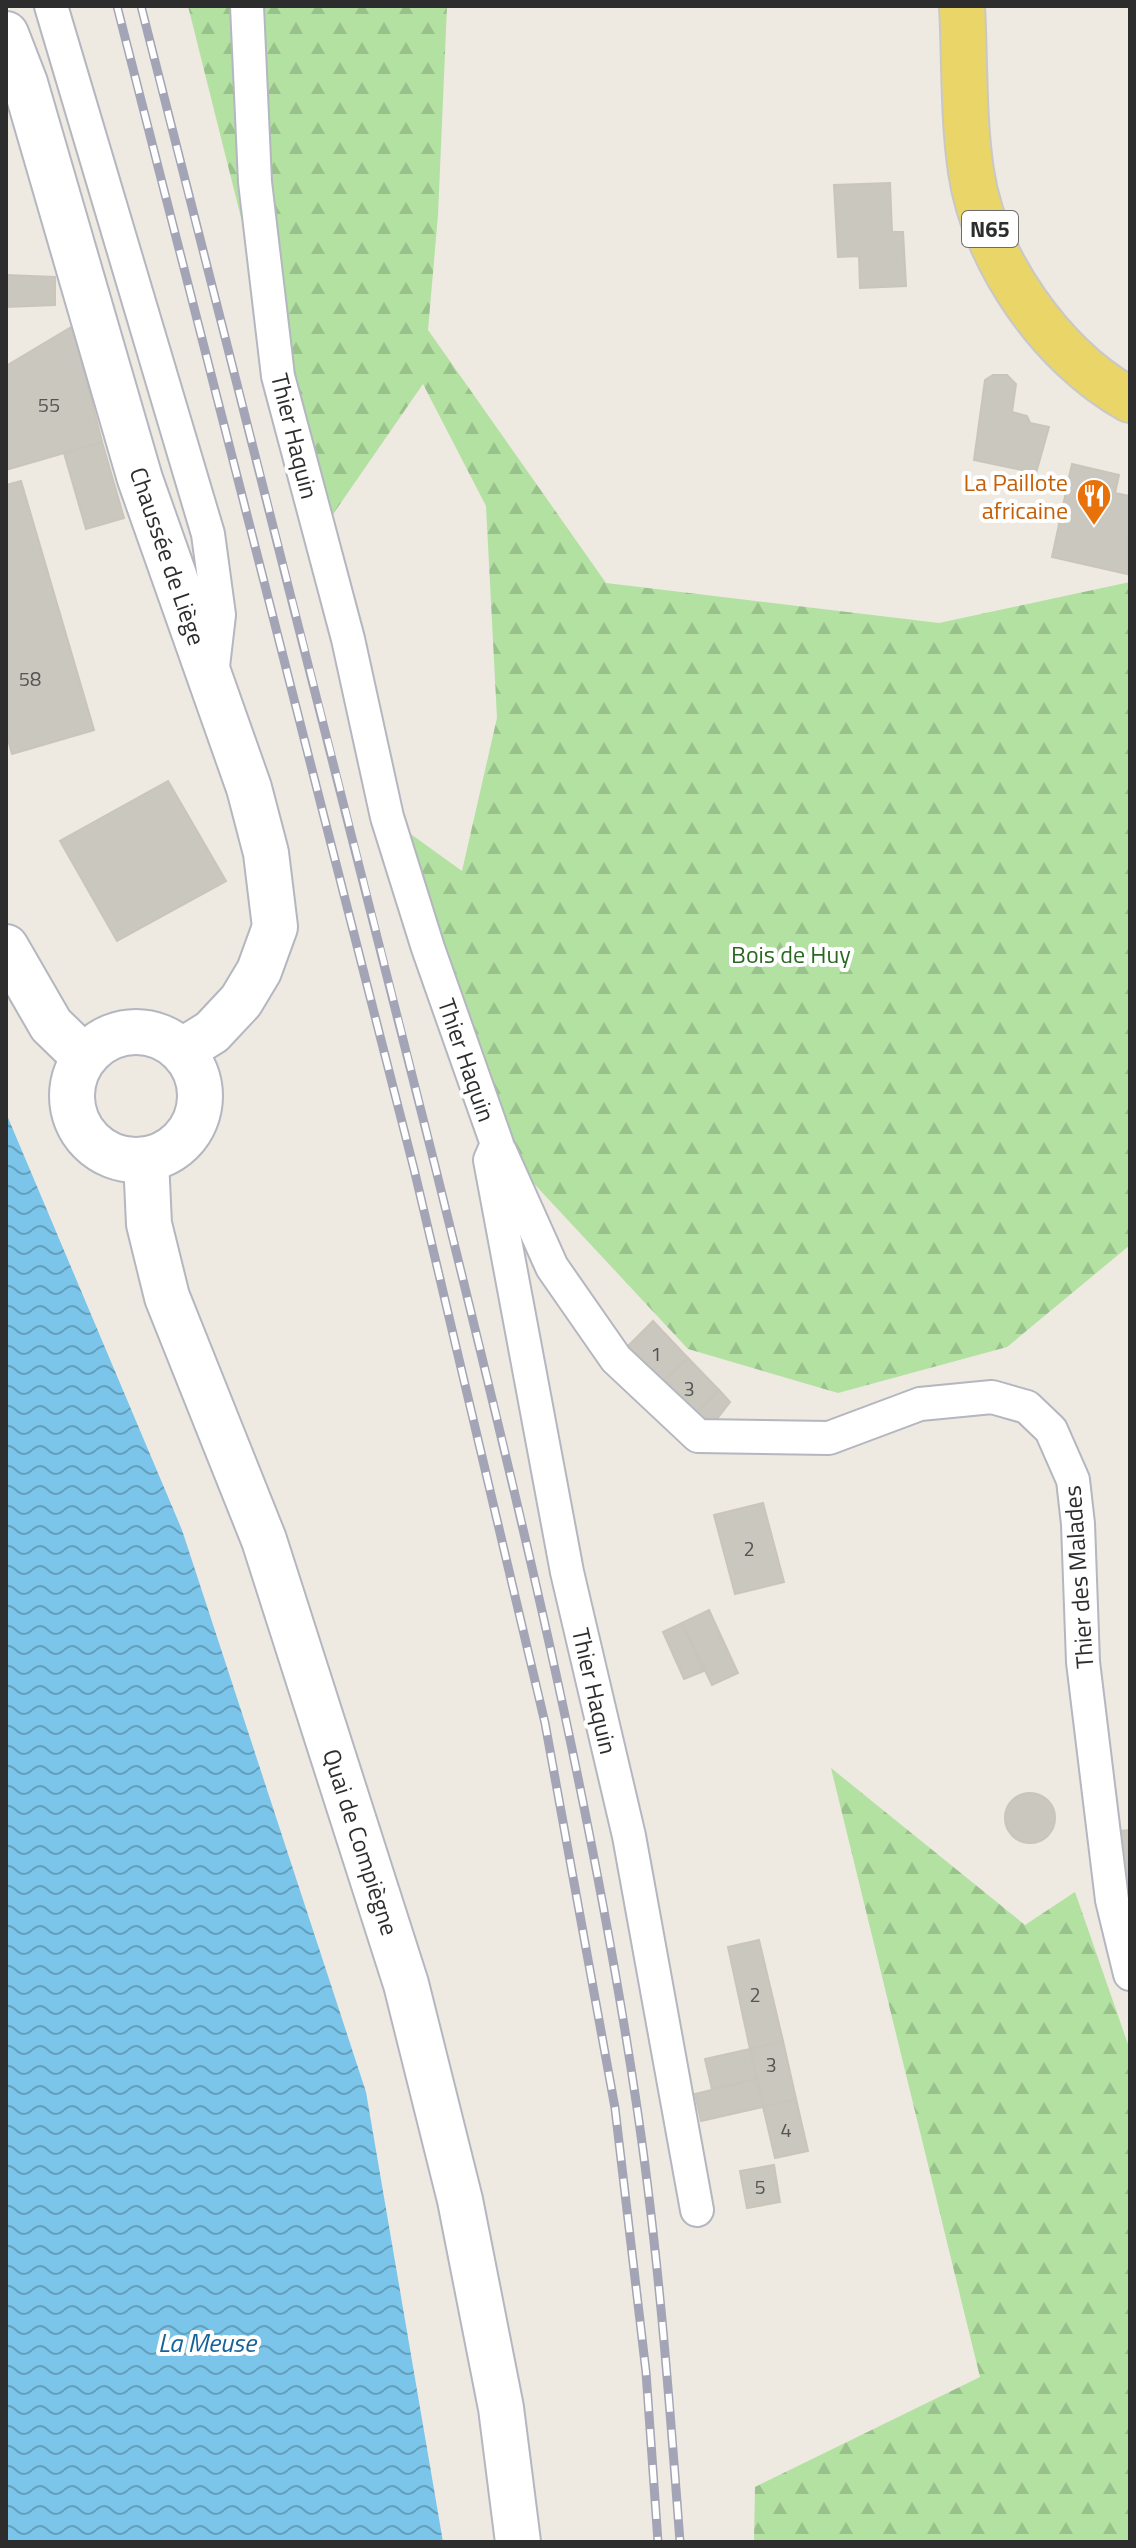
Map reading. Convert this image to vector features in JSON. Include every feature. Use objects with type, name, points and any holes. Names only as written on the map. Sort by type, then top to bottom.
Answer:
[{"type":"main road","name":"N65","points":[[962,6],[971,173],[1008,279],[1067,352],[1089,374],[1130,400]]},
{"type":"main road","name":"Chaussée de Liège","points":[[6,34],[25,83],[140,479],[259,827],[275,927],[259,971],[241,1001],[212,1032],[183,1050]]},
{"type":"main road","points":[[6,947],[51,1025],[84,1057]]},
{"type":"main road","points":[[131,1031],[159,1034],[183,1050],[198,1074],[201,1102],[192,1129],[172,1150],[146,1160],[115,1158],[90,1142],[74,1115],[72,1086],[84,1057],[105,1039],[131,1031]]},
{"type":"main road","name":"Quai de Compiègne","points":[[146,1160],[149,1224],[167,1297],[264,1540],[406,1984],[460,2200],[501,2408],[518,2542]]},
{"type":"street","points":[[51,6],[208,534],[219,615],[211,681]]},
{"type":"street","name":"Thier Haquin","points":[[247,6],[255,182],[278,376],[348,639],[387,817],[428,948],[497,1144],[490,1160],[519,1319],[567,1572],[629,1836],[697,2210]]},
{"type":"street","name":"Thier des Malades","points":[[497,1144],[552,1267],[616,1359],[698,1436],[829,1438],[920,1404],[992,1397],[1027,1407],[1051,1430],[1073,1480],[1078,1524],[1083,1662],[1112,1900],[1130,1974]]},
{"type":"green space","name":"Bois de Huy","points":[[188,6],[447,6],[438,215],[428,330],[606,583],[939,623],[1130,582],[1130,1245],[1007,1347],[838,1393],[688,1349],[497,1144],[387,817],[462,871],[497,718],[486,506],[423,384],[320,533]]},
{"type":"green space","points":[[831,1768],[1025,1925],[1075,1892],[1130,2050],[1130,2542],[754,2542],[755,2487],[980,2377]]},
{"type":"water","name":"La Meuse","points":[[6,1113],[182,1530],[366,2092],[443,2542],[6,2542]]},
{"type":"building","points":[[890,183],[892,232],[903,232],[906,286],[860,288],[859,256],[838,257],[834,185]]},
{"type":"building","points":[[6,275],[55,277],[55,305],[6,307]]},
{"type":"building","points":[[73,326],[102,442],[6,470],[6,366]]},
{"type":"building","points":[[993,375],[1007,375],[1016,384],[1012,412],[1027,416],[1030,423],[1049,427],[1036,473],[974,460],[985,380]]},
{"type":"building","points":[[102,442],[124,518],[86,529],[64,453]]},
{"type":"building","name":"La Paillote africaine","points":[[1072,464],[1119,475],[1115,493],[1130,496],[1127,574],[1052,557]]},
{"type":"building","points":[[21,481],[94,730],[12,754],[6,732],[6,485]]},
{"type":"building","points":[[168,781],[226,881],[117,941],[60,841]]},
{"type":"building","points":[[653,1321],[688,1358],[659,1385],[625,1349]]},
{"type":"building","points":[[688,1358],[719,1390],[694,1415],[659,1385]]},
{"type":"building","points":[[719,1390],[730,1402],[713,1424],[694,1415]]},
{"type":"building","points":[[763,1503],[784,1582],[735,1594],[714,1515]]},
{"type":"building","points":[[709,1610],[738,1673],[712,1685],[682,1623]]},
{"type":"building","points":[[682,1623],[704,1671],[684,1679],[663,1632]]},
{"type":"building","points":[[1030,1793],[1048,1800],[1055,1818],[1048,1836],[1030,1843],[1012,1836],[1005,1818],[1012,1800]]},
{"type":"building","points":[[1130,1830],[1130,1921],[1120,1831]]},
{"type":"building","points":[[759,1940],[783,2041],[750,2049],[728,1947]]},
{"type":"building","points":[[783,2041],[796,2099],[763,2107],[750,2049]]},
{"type":"building","points":[[750,2049],[757,2079],[712,2089],[705,2059]]},
{"type":"building","points":[[757,2079],[763,2107],[701,2121],[695,2094]]},
{"type":"building","points":[[796,2099],[808,2151],[775,2158],[763,2107]]},
{"type":"building","points":[[774,2165],[780,2202],[747,2208],[740,2171]]},
{"type":"railway","points":[[117,6],[414,1169],[545,1723],[615,2108],[646,2372],[658,2542]]},
{"type":"railway","points":[[141,6],[436,1170],[520,1517],[572,1749],[617,1983],[644,2156],[662,2321],[680,2542]]},
{"type":"place","name":"La Paillote africaine","points":[[1094,527]]}]
